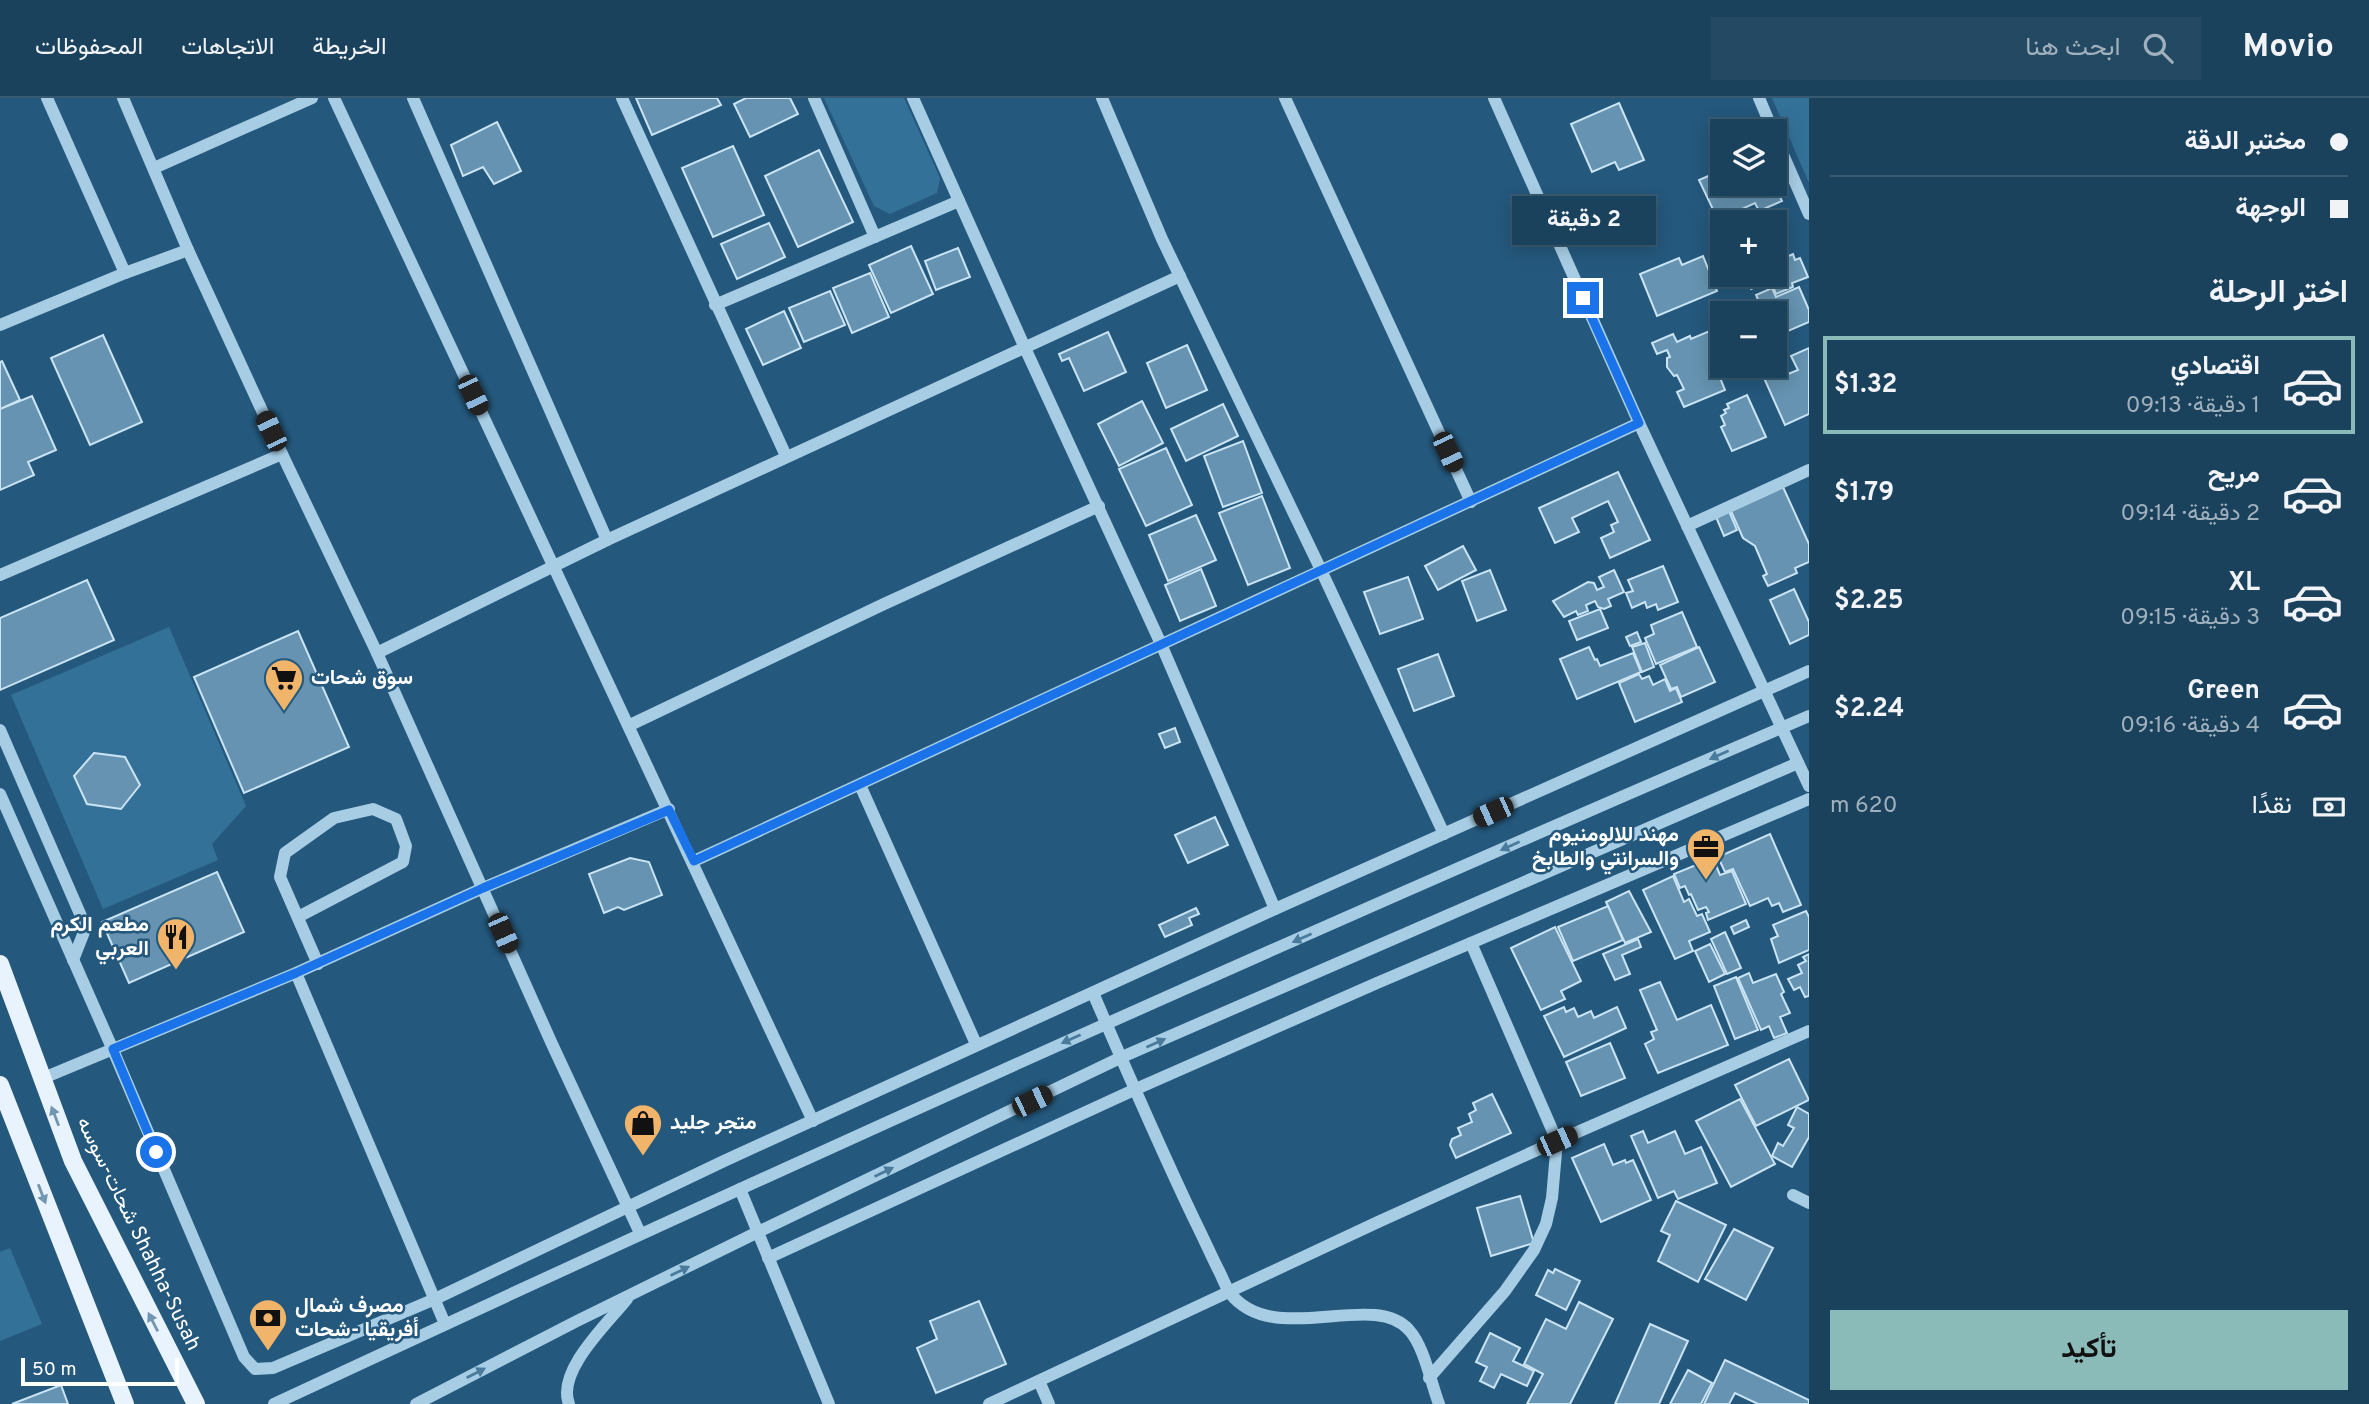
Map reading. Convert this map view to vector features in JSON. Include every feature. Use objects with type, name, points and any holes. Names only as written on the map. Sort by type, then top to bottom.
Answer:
[{"type":"main road","name":"شحات-سوسه Shahha-Susah","points":[[0,964],[73,1161],[196,1404]]},
{"type":"main road","points":[[0,1085],[125,1404]]},
{"type":"street","points":[[47,98],[125,273]]},
{"type":"street","points":[[123,98],[188,250],[377,653],[640,1233]]},
{"type":"street","points":[[155,168],[312,98]]},
{"type":"street","points":[[334,98],[553,568],[694,861],[813,1121]]},
{"type":"street","points":[[414,98],[607,540]]},
{"type":"street","points":[[622,98],[786,456]]},
{"type":"street","points":[[814,98],[875,237]]},
{"type":"street","points":[[913,98],[1161,643],[1275,909]]},
{"type":"street","points":[[1101,98],[1162,239],[1444,834]]},
{"type":"street","points":[[1285,98],[1471,502]]},
{"type":"street","points":[[1494,98],[1639,423],[1809,786]]},
{"type":"street","points":[[1759,98],[1768,119]]},
{"type":"street","points":[[1787,162],[1809,214]]},
{"type":"street","points":[[715,305],[959,201]]},
{"type":"street","points":[[0,325],[188,250]]},
{"type":"street","points":[[377,653],[607,540],[1180,276]]},
{"type":"street","points":[[694,861],[1639,423]]},
{"type":"street","points":[[0,575],[282,454]]},
{"type":"street","points":[[1687,526],[1809,470]]},
{"type":"street","points":[[630,725],[884,604],[1099,506]]},
{"type":"street","points":[[0,794],[248,1365],[254,1369],[273,1368],[435,1298],[976,1044],[1809,671]]},
{"type":"street","points":[[274,1404],[640,1233],[1107,1023],[1809,716]]},
{"type":"street","points":[[0,730],[84,923],[84,932],[73,960]]},
{"type":"street","points":[[416,1404],[631,1294],[1122,1057],[1798,764]]},
{"type":"street","points":[[860,785],[976,1044]]},
{"type":"street","points":[[768,1258],[1377,982],[1809,799]]},
{"type":"street","points":[[298,917],[403,862],[406,846],[396,819],[373,809],[334,818],[285,852],[280,877],[318,964]]},
{"type":"street","points":[[41,1079],[318,964],[483,888],[669,810]]},
{"type":"street","points":[[1429,1378],[1504,1291],[1534,1250],[1546,1224],[1552,1198],[1557,1141],[1471,943]]},
{"type":"street","points":[[296,973],[445,1324]]},
{"type":"street","points":[[1093,993],[1171,1172],[1230,1293],[1260,1316],[1279,1319],[1358,1315],[1384,1317],[1398,1322],[1409,1330],[1417,1343],[1439,1404]]},
{"type":"street","points":[[989,1404],[1557,1141],[1809,1031]]},
{"type":"street","points":[[740,1189],[829,1404]]},
{"type":"street","points":[[1793,1195],[1809,1203]]},
{"type":"street","points":[[552,1404],[567,1401],[568,1380],[576,1362],[631,1294]]},
{"type":"street","points":[[1039,1381],[1049,1404]]},
{"type":"shaded area","points":[[824,98],[904,98],[940,178],[937,193],[890,214],[874,206]]},
{"type":"shaded area","points":[[1772,98],[1809,98],[1809,183],[1787,132],[1787,119],[1781,119]]},
{"type":"shaded area","points":[[169,627],[246,806],[212,844],[218,860],[103,909],[11,695]]},
{"type":"shaded area","points":[[10,1248],[42,1324],[0,1341],[0,1252]]},
{"type":"building","points":[[636,98],[717,98],[721,105],[652,135]]},
{"type":"building","points":[[746,98],[790,98],[798,114],[750,137],[734,104]]},
{"type":"building","points":[[1619,103],[1644,160],[1619,170],[1615,162],[1592,172],[1571,124]]},
{"type":"building","points":[[497,122],[521,171],[494,184],[483,167],[463,176],[451,145]]},
{"type":"building","points":[[733,146],[764,215],[713,237],[682,168]]},
{"type":"building","points":[[819,150],[853,222],[798,247],[765,176]]},
{"type":"building","points":[[1710,175],[1710,196],[1780,196],[1782,201],[1761,210],[1755,203],[1740,210],[1713,210],[1699,180]]},
{"type":"building","points":[[769,223],[785,257],[737,279],[721,244]]},
{"type":"building","points":[[911,246],[933,294],[891,313],[869,265]]},
{"type":"building","points":[[958,248],[970,277],[936,290],[925,261]]},
{"type":"building","points":[[1793,254],[1795,260],[1800,258],[1808,277],[1792,283],[1793,287],[1776,294],[1773,287],[1787,287],[1787,257]]},
{"type":"building","points":[[1703,256],[1710,274],[1710,287],[1715,287],[1717,291],[1657,316],[1640,274],[1679,258],[1682,265]]},
{"type":"building","points":[[870,273],[889,317],[852,333],[833,288]]},
{"type":"building","points":[[1799,287],[1809,310],[1809,322],[1787,331],[1787,301],[1759,301],[1756,295],[1772,288],[1776,297]]},
{"type":"building","points":[[830,291],[845,325],[804,342],[789,308]]},
{"type":"building","points":[[784,311],[801,348],[763,365],[746,329]]},
{"type":"building","points":[[1710,331],[1710,378],[1720,378],[1725,390],[1684,407],[1677,392],[1684,389],[1677,375],[1674,376],[1667,367],[1667,358],[1670,357],[1667,350],[1657,354],[1652,343],[1673,334],[1677,342],[1690,336],[1691,339]]},
{"type":"building","points":[[1108,332],[1126,372],[1084,391],[1069,358],[1062,361],[1059,354]]},
{"type":"building","points":[[103,335],[142,422],[90,445],[51,358]]},
{"type":"building","points":[[1187,345],[1207,390],[1166,408],[1147,363]]},
{"type":"building","points":[[1809,348],[1809,414],[1785,425],[1764,378],[1787,378],[1787,372],[1798,370],[1791,356]]},
{"type":"building","points":[[2,361],[20,400],[0,409],[0,362]]},
{"type":"building","points":[[1747,395],[1766,437],[1732,451],[1721,427],[1725,425],[1721,416],[1726,413],[1724,410],[1729,408],[1727,404]]},
{"type":"building","points":[[32,396],[56,450],[28,462],[34,475],[0,490],[0,409]]},
{"type":"building","points":[[1142,401],[1163,443],[1119,466],[1098,424]]},
{"type":"building","points":[[1223,404],[1238,436],[1186,461],[1171,429]]},
{"type":"building","points":[[1243,441],[1262,493],[1223,507],[1204,456]]},
{"type":"building","points":[[1166,448],[1192,505],[1146,526],[1119,469]]},
{"type":"building","points":[[1618,472],[1650,540],[1610,558],[1601,538],[1614,532],[1611,525],[1618,522],[1608,501],[1572,518],[1579,532],[1555,543],[1539,508]]},
{"type":"building","points":[[1783,487],[1809,544],[1809,562],[1795,568],[1797,573],[1768,586],[1763,576],[1767,574],[1755,546],[1743,538],[1731,511]]},
{"type":"building","points":[[1262,496],[1290,568],[1248,585],[1219,513]]},
{"type":"building","points":[[1729,511],[1737,530],[1724,536],[1716,517]]},
{"type":"building","points":[[1196,515],[1216,560],[1168,581],[1149,535]]},
{"type":"building","points":[[1463,546],[1476,570],[1438,590],[1425,566]]},
{"type":"building","points":[[1663,566],[1678,602],[1658,610],[1656,604],[1647,608],[1645,602],[1632,608],[1626,593],[1633,591],[1628,580]]},
{"type":"building","points":[[1201,569],[1216,606],[1180,621],[1165,585]]},
{"type":"building","points":[[1490,570],[1506,610],[1477,621],[1462,581]]},
{"type":"building","points":[[1614,570],[1624,592],[1608,599],[1611,606],[1604,609],[1598,607],[1595,601],[1586,605],[1588,611],[1578,615],[1576,611],[1564,617],[1553,601],[1588,582],[1594,583],[1597,590],[1604,587],[1599,577]]},
{"type":"building","points":[[1408,577],[1423,619],[1380,634],[1364,592]]},
{"type":"building","points":[[87,580],[114,640],[0,690],[0,618]]},
{"type":"building","points":[[1794,589],[1809,622],[1809,635],[1790,644],[1770,600]]},
{"type":"building","points":[[1600,609],[1608,628],[1577,640],[1569,621]]},
{"type":"building","points":[[1682,612],[1697,647],[1656,664],[1645,638],[1654,634],[1651,625]]},
{"type":"building","points":[[298,631],[349,747],[244,793],[194,677]]},
{"type":"building","points":[[1637,632],[1641,642],[1630,646],[1626,637]]},
{"type":"building","points":[[1645,643],[1654,667],[1642,672],[1632,647]]},
{"type":"building","points":[[1589,647],[1600,666],[1633,653],[1641,672],[1577,699],[1560,659]]},
{"type":"building","points":[[1699,647],[1715,682],[1681,697],[1677,687],[1671,689],[1660,665]]},
{"type":"building","points":[[1438,654],[1454,696],[1414,711],[1398,669]]},
{"type":"building","points":[[1639,674],[1642,679],[1649,676],[1653,685],[1665,679],[1670,691],[1676,688],[1682,702],[1635,722],[1619,683]]},
{"type":"building","points":[[1175,728],[1180,742],[1165,748],[1159,734]]},
{"type":"building","points":[[94,753],[125,757],[140,785],[121,809],[87,804],[74,776]]},
{"type":"building","points":[[1215,817],[1228,845],[1188,863],[1175,835]]},
{"type":"building","points":[[1770,834],[1801,905],[1783,912],[1779,903],[1772,906],[1768,898],[1750,906],[1733,869],[1725,872],[1718,857]]},
{"type":"building","points":[[630,858],[649,862],[662,895],[624,910],[618,907],[604,913],[589,874]]},
{"type":"building","points":[[1713,858],[1720,875],[1732,871],[1746,904],[1708,920],[1706,913],[1709,912],[1706,907],[1698,910],[1691,894],[1689,895],[1685,886],[1680,888],[1674,874]]},
{"type":"building","points":[[217,872],[244,932],[129,983],[102,922]]},
{"type":"building","points":[[1673,876],[1684,902],[1689,899],[1697,916],[1702,914],[1710,932],[1689,941],[1693,951],[1675,959],[1643,890]]},
{"type":"building","points":[[1629,891],[1651,932],[1625,943],[1606,902]]},
{"type":"building","points":[[1608,906],[1623,940],[1573,961],[1558,927]]},
{"type":"building","points":[[1196,908],[1199,914],[1189,918],[1192,925],[1165,937],[1159,925]]},
{"type":"building","points":[[1806,911],[1809,917],[1809,950],[1779,963],[1771,939],[1778,936],[1773,925]]},
{"type":"building","points":[[1746,920],[1749,927],[1734,934],[1731,927]]},
{"type":"building","points":[[1555,927],[1581,981],[1561,991],[1565,999],[1541,1010],[1511,948]]},
{"type":"building","points":[[1725,932],[1741,968],[1727,974],[1711,939]]},
{"type":"building","points":[[1638,939],[1641,947],[1622,955],[1630,974],[1615,980],[1603,954]]},
{"type":"building","points":[[1710,944],[1725,974],[1709,982],[1695,951]]},
{"type":"building","points":[[1809,954],[1809,996],[1805,997],[1800,987],[1794,990],[1788,979],[1802,973],[1798,965],[1806,961],[1803,957]]},
{"type":"building","points":[[1749,973],[1753,983],[1776,974],[1790,1013],[1780,1017],[1787,1033],[1774,1038],[1769,1026],[1761,1030],[1738,978]]},
{"type":"building","points":[[1736,977],[1758,1030],[1735,1039],[1714,986]]},
{"type":"building","points":[[1660,982],[1677,1020],[1711,1005],[1728,1045],[1658,1073],[1645,1044],[1654,1039],[1651,1032],[1657,1030],[1640,990]]},
{"type":"building","points":[[1564,1007],[1566,1012],[1574,1008],[1578,1017],[1591,1011],[1594,1018],[1617,1007],[1626,1028],[1564,1057],[1544,1016]]},
{"type":"building","points":[[1610,1043],[1625,1078],[1581,1096],[1566,1062]]},
{"type":"building","points":[[1789,1059],[1809,1100],[1756,1126],[1735,1085]]},
{"type":"building","points":[[1492,1094],[1511,1133],[1456,1158],[1450,1145],[1452,1139],[1461,1135],[1458,1128],[1472,1122],[1469,1114],[1476,1110],[1473,1103]]},
{"type":"building","points":[[1740,1099],[1775,1164],[1731,1187],[1696,1121]]},
{"type":"building","points":[[1797,1107],[1809,1114],[1809,1137],[1792,1167],[1772,1156],[1778,1143],[1783,1146],[1794,1128],[1788,1125]]},
{"type":"building","points":[[1643,1131],[1648,1143],[1675,1131],[1685,1154],[1701,1147],[1717,1183],[1678,1199],[1674,1191],[1658,1198],[1631,1136]]},
{"type":"building","points":[[1604,1144],[1613,1165],[1633,1160],[1651,1200],[1601,1222],[1572,1158]]},
{"type":"building","points":[[1520,1196],[1534,1243],[1491,1256],[1477,1208]]},
{"type":"building","points":[[1676,1201],[1726,1225],[1698,1282],[1658,1261],[1670,1235],[1661,1231]]},
{"type":"building","points":[[1734,1229],[1773,1248],[1746,1300],[1705,1279]]},
{"type":"building","points":[[1555,1269],[1580,1281],[1566,1310],[1536,1295],[1548,1270],[1553,1273]]},
{"type":"building","points":[[979,1301],[1006,1364],[936,1393],[917,1348],[937,1339],[930,1321]]},
{"type":"building","points":[[1579,1302],[1613,1319],[1570,1404],[1527,1404],[1543,1374],[1524,1364],[1546,1319],[1566,1329]]},
{"type":"building","points":[[1650,1324],[1688,1341],[1659,1404],[1615,1404]]},
{"type":"building","points":[[1490,1333],[1520,1348],[1513,1361],[1534,1371],[1527,1386],[1501,1374],[1494,1388],[1480,1381],[1487,1367],[1476,1362]]},
{"type":"building","points":[[1725,1360],[1809,1400],[1809,1404],[1758,1404],[1735,1393],[1729,1404],[1704,1404]]},
{"type":"building","points":[[1688,1370],[1712,1383],[1701,1404],[1670,1404]]},
{"type":"building","points":[[61,1385],[68,1404],[12,1404]]},
{"type":"place","name":"سوق شحات","points":[[284,712]]},
{"type":"place","name":"مهند للالومنيوم والسرانتي والطابخ","points":[[1706,881]]},
{"type":"place","name":"مطعم الكرم العربي","points":[[176,971]]},
{"type":"place","name":"متجر جليد","points":[[643,1157]]},
{"type":"place","name":"مصرف شمال أفريقيا -شحات","points":[[268,1352]]},
{"type":"route","points":[[156,1152],[113,1049],[296,973],[483,888],[669,810],[694,861],[1639,423],[1583,298]]}]
